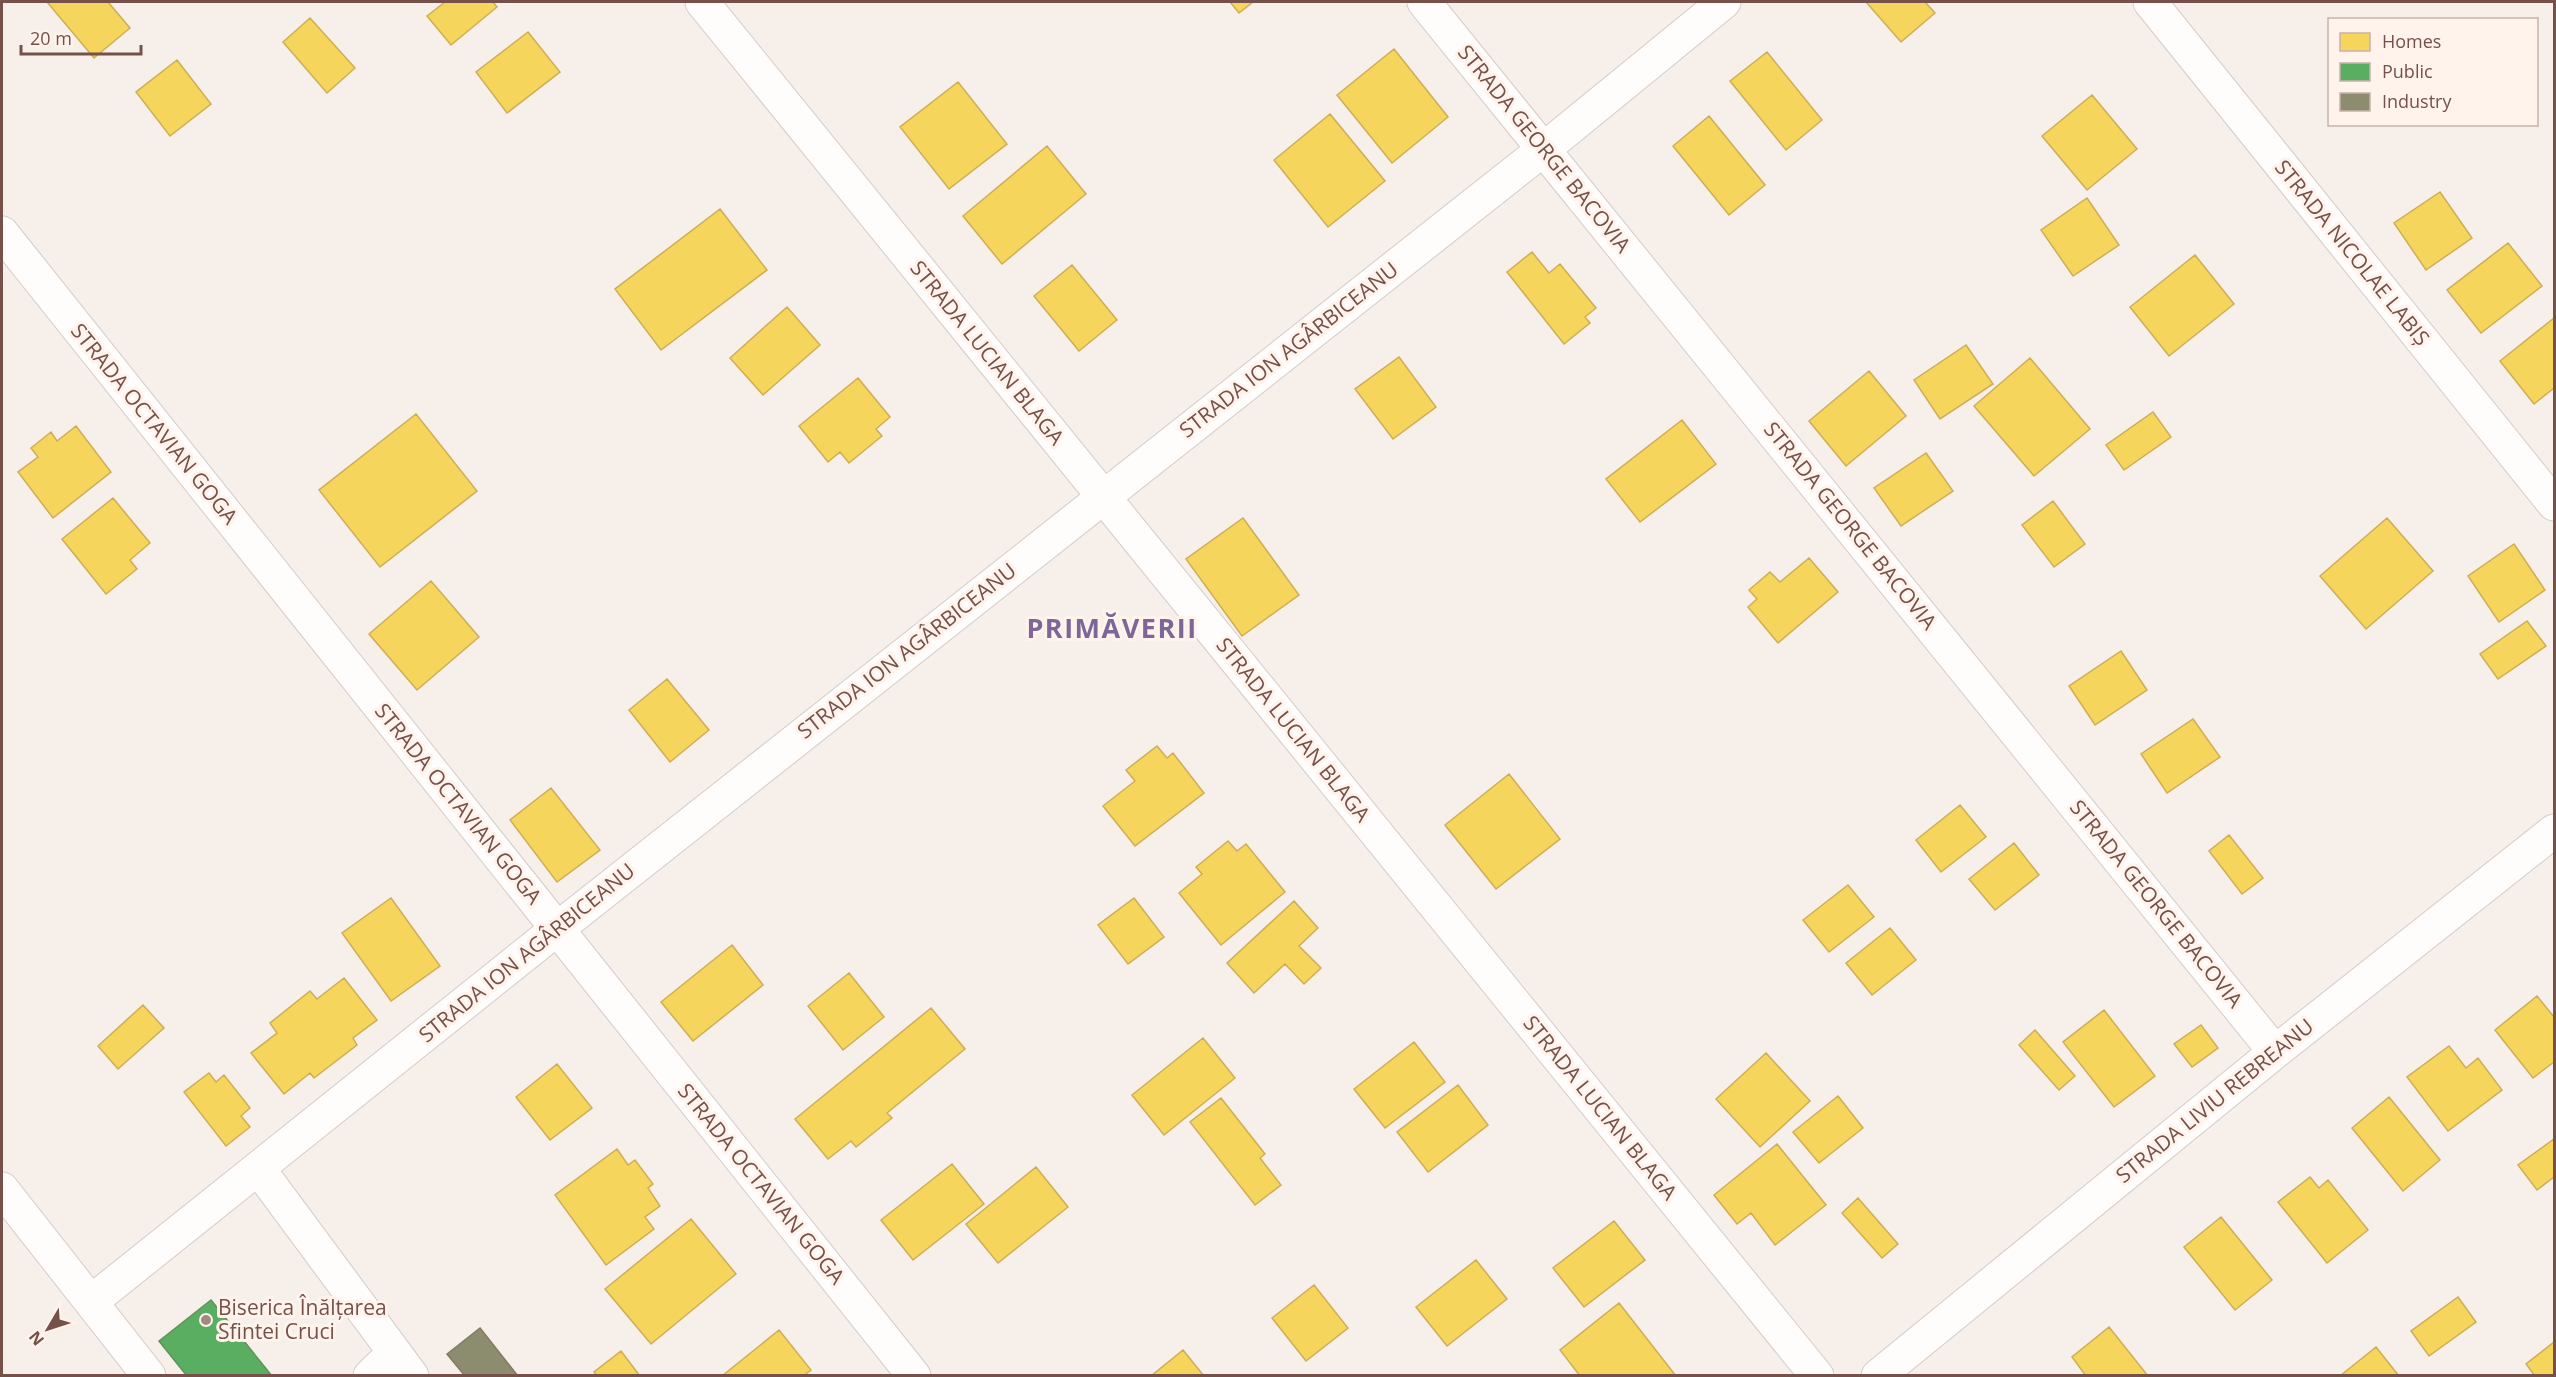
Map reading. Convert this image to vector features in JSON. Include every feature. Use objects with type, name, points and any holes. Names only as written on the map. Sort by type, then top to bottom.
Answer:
[{"type":"street","name":"STRADA LUCIAN BLAGA","points":[[702,2],[1817,1376]]},
{"type":"street","name":"STRADA GEORGE BACOVIA","points":[[1424,2],[2275,1052]]},
{"type":"street","name":"STRADA ION AGÂRBICEANU","points":[[92,1301],[557,928],[1544,149],[1724,2]]},
{"type":"street","name":"STRADA NICOLAE LABIȘ","points":[[2150,2],[2554,504]]},
{"type":"street","name":"STRADA OCTAVIAN GOGA","points":[[2,233],[914,1376]]},
{"type":"street","name":"STRADA LIVIU REBREANU","points":[[1878,1376],[2275,1052],[2554,831]]},
{"type":"street","points":[[258,1168],[403,1364],[370,1376]]},
{"type":"street","points":[[2,1189],[149,1376]]},
{"type":"building: Homes","points":[[47,2],[108,2],[130,28],[94,58]]},
{"type":"building: Homes","points":[[445,2],[493,2],[497,7],[451,45],[427,16]]},
{"type":"building: Homes","points":[[1230,2],[1253,2],[1239,13]]},
{"type":"building: Homes","points":[[1866,2],[1925,2],[1935,13],[1901,42]]},
{"type":"building: Homes","points":[[310,18],[355,68],[327,93],[283,42]]},
{"type":"building: Homes","points":[[528,32],[560,72],[507,113],[476,72]]},
{"type":"building: Homes","points":[[1394,49],[1448,117],[1392,163],[1337,95]]},
{"type":"building: Homes","points":[[1767,52],[1822,120],[1786,150],[1730,81]]},
{"type":"building: Homes","points":[[177,60],[211,104],[170,136],[136,92]]},
{"type":"building: Homes","points":[[958,82],[1007,144],[949,189],[900,127]]},
{"type":"building: Homes","points":[[2092,95],[2137,149],[2087,190],[2042,136]]},
{"type":"building: Homes","points":[[1330,114],[1385,181],[1328,227],[1274,160]]},
{"type":"building: Homes","points":[[1709,116],[1765,185],[1729,215],[1673,146]]},
{"type":"building: Homes","points":[[1047,146],[1086,194],[1002,264],[963,216]]},
{"type":"building: Homes","points":[[2440,192],[2472,238],[2426,270],[2394,223]]},
{"type":"building: Homes","points":[[2087,198],[2119,245],[2073,276],[2041,230]]},
{"type":"building: Homes","points":[[720,209],[767,270],[661,350],[615,289]]},
{"type":"building: Homes","points":[[2508,243],[2542,286],[2481,333],[2447,290]]},
{"type":"building: Homes","points":[[1532,252],[1549,273],[1560,264],[1596,308],[1585,317],[1590,323],[1564,344],[1507,272]]},
{"type":"building: Homes","points":[[2195,255],[2234,304],[2169,356],[2130,307]]},
{"type":"building: Homes","points":[[1072,265],[1117,320],[1079,351],[1034,296]]},
{"type":"building: Homes","points":[[787,307],[820,345],[763,395],[730,358]]},
{"type":"building: Homes","points":[[2554,318],[2554,388],[2534,404],[2500,361]]},
{"type":"building: Homes","points":[[1966,345],[1993,384],[1940,419],[1914,380]]},
{"type":"building: Homes","points":[[1399,357],[1436,407],[1393,439],[1355,389]]},
{"type":"building: Homes","points":[[2030,358],[2090,429],[2034,476],[1974,406]]},
{"type":"building: Homes","points":[[1869,371],[1906,416],[1846,466],[1809,421]]},
{"type":"building: Homes","points":[[858,378],[890,417],[876,429],[882,436],[849,463],[840,452],[828,462],[799,426]]},
{"type":"building: Homes","points":[[2153,412],[2171,437],[2124,470],[2106,445]]},
{"type":"building: Homes","points":[[416,414],[477,491],[380,567],[319,490]]},
{"type":"building: Homes","points":[[1682,420],[1716,464],[1640,522],[1606,479]]},
{"type":"building: Homes","points":[[76,426],[111,472],[53,518],[18,472],[38,457],[31,448],[51,432],[57,441]]},
{"type":"building: Homes","points":[[1926,453],[1953,491],[1901,526],[1874,488]]},
{"type":"building: Homes","points":[[113,498],[150,543],[130,560],[137,569],[106,594],[62,539]]},
{"type":"building: Homes","points":[[2053,501],[2085,544],[2054,567],[2022,525]]},
{"type":"building: Homes","points":[[1243,518],[1299,595],[1242,636],[1186,559]]},
{"type":"building: Homes","points":[[2387,518],[2433,571],[2366,629],[2320,576]]},
{"type":"building: Homes","points":[[2514,544],[2545,590],[2499,622],[2468,576]]},
{"type":"building: Homes","points":[[1809,558],[1838,592],[1778,643],[1748,607],[1757,599],[1749,590],[1770,572],[1780,582]]},
{"type":"building: Homes","points":[[431,581],[479,637],[417,690],[369,634]]},
{"type":"building: Homes","points":[[2527,621],[2546,646],[2498,679],[2480,654]]},
{"type":"building: Homes","points":[[2121,651],[2147,690],[2095,725],[2069,686]]},
{"type":"building: Homes","points":[[667,679],[709,730],[670,762],[629,710]]},
{"type":"building: Homes","points":[[2193,719],[2220,757],[2167,793],[2141,754]]},
{"type":"building: Homes","points":[[1157,746],[1167,758],[1173,753],[1204,793],[1135,846],[1103,806],[1135,781],[1126,770]]},
{"type":"building: Homes","points":[[1509,774],[1560,839],[1496,889],[1445,825]]},
{"type":"building: Homes","points":[[551,788],[600,850],[557,882],[510,820]]},
{"type":"building: Homes","points":[[1960,805],[1986,837],[1941,872],[1916,840]]},
{"type":"building: Homes","points":[[2229,835],[2263,878],[2242,894],[2209,851]]},
{"type":"building: Homes","points":[[1228,841],[1237,851],[1246,844],[1285,892],[1221,945],[1179,893],[1202,874],[1196,867]]},
{"type":"building: Homes","points":[[2014,843],[2039,875],[1995,910],[1969,879]]},
{"type":"building: Homes","points":[[1848,885],[1874,917],[1829,952],[1803,920]]},
{"type":"building: Homes","points":[[391,898],[440,966],[391,1001],[342,933]]},
{"type":"building: Homes","points":[[1134,898],[1164,937],[1128,964],[1098,925]]},
{"type":"building: Homes","points":[[1294,901],[1318,928],[1299,946],[1321,968],[1304,984],[1285,964],[1254,993],[1227,963]]},
{"type":"building: Homes","points":[[1890,928],[1916,960],[1872,995],[1846,963]]},
{"type":"building: Homes","points":[[732,945],[763,985],[693,1041],[661,1002]]},
{"type":"building: Homes","points":[[849,973],[884,1017],[843,1050],[808,1006]]},
{"type":"building: Homes","points":[[344,978],[377,1020],[353,1038],[357,1045],[314,1078],[310,1073],[284,1094],[251,1053],[277,1033],[270,1023],[310,991],[317,999]]},
{"type":"building: Homes","points":[[2537,996],[2554,1017],[2554,1062],[2533,1078],[2495,1030]]},
{"type":"building: Homes","points":[[143,1005],[164,1028],[118,1069],[98,1046]]},
{"type":"building: Homes","points":[[931,1008],[965,1049],[887,1113],[892,1118],[856,1147],[851,1141],[828,1159],[795,1119]]},
{"type":"building: Homes","points":[[2104,1010],[2155,1076],[2114,1107],[2063,1042]]},
{"type":"building: Homes","points":[[2201,1025],[2218,1048],[2192,1067],[2174,1044]]},
{"type":"building: Homes","points":[[2035,1030],[2075,1076],[2059,1090],[2019,1045]]},
{"type":"building: Homes","points":[[1203,1038],[1235,1078],[1164,1135],[1132,1095]]},
{"type":"building: Homes","points":[[1414,1042],[1445,1082],[1385,1128],[1354,1089]]},
{"type":"building: Homes","points":[[2449,1046],[2466,1068],[2478,1058],[2502,1090],[2448,1131],[2407,1077]]},
{"type":"building: Homes","points":[[1766,1053],[1810,1101],[1760,1147],[1716,1099]]},
{"type":"building: Homes","points":[[557,1064],[592,1108],[550,1140],[516,1097]]},
{"type":"building: Homes","points":[[209,1073],[216,1082],[224,1075],[250,1108],[241,1116],[250,1127],[226,1146],[184,1092]]},
{"type":"building: Homes","points":[[1458,1085],[1488,1125],[1428,1172],[1397,1132]]},
{"type":"building: Homes","points":[[1838,1096],[1863,1128],[1819,1163],[1793,1132]]},
{"type":"building: Homes","points":[[2389,1097],[2440,1160],[2403,1191],[2352,1128]]},
{"type":"building: Homes","points":[[1221,1098],[1265,1154],[1260,1158],[1281,1185],[1255,1205],[1190,1122]]},
{"type":"building: Homes","points":[[2554,1139],[2554,1177],[2537,1190],[2518,1165]]},
{"type":"building: Homes","points":[[1777,1144],[1826,1205],[1775,1245],[1751,1213],[1737,1224],[1714,1195]]},
{"type":"building: Homes","points":[[617,1149],[628,1165],[635,1160],[653,1184],[648,1188],[660,1206],[645,1217],[654,1229],[606,1265],[555,1195]]},
{"type":"building: Homes","points":[[952,1164],[984,1204],[913,1260],[881,1220]]},
{"type":"building: Homes","points":[[1036,1167],[1068,1207],[998,1263],[966,1224]]},
{"type":"building: Homes","points":[[2310,1177],[2319,1188],[2328,1180],[2368,1230],[2327,1263],[2278,1202]]},
{"type":"building: Homes","points":[[1858,1198],[1898,1244],[1882,1258],[1842,1213]]},
{"type":"building: Homes","points":[[2221,1217],[2272,1280],[2235,1310],[2184,1247]]},
{"type":"building: Homes","points":[[691,1219],[736,1274],[651,1344],[605,1289]]},
{"type":"building: Homes","points":[[1614,1221],[1645,1260],[1584,1307],[1553,1268]]},
{"type":"building: Homes","points":[[1476,1260],[1507,1299],[1447,1346],[1416,1307]]},
{"type":"building: Homes","points":[[1314,1285],[1348,1328],[1306,1361],[1272,1318]]},
{"type":"building: Homes","points":[[2458,1297],[2476,1322],[2429,1356],[2411,1331]]},
{"type":"building: Homes","points":[[1619,1303],[1676,1376],[1580,1376],[1560,1350]]},
{"type":"building: Homes","points":[[2109,1327],[2148,1376],[2086,1376],[2072,1357]]},
{"type":"building: Homes","points":[[779,1330],[811,1370],[803,1376],[722,1376]]},
{"type":"building: Homes","points":[[2554,1342],[2554,1376],[2535,1376],[2526,1364]]},
{"type":"building: Homes","points":[[2376,1347],[2399,1376],[2340,1376]]},
{"type":"building: Homes","points":[[1183,1350],[1204,1376],[1151,1376]]},
{"type":"building: Homes","points":[[621,1351],[640,1376],[597,1376],[594,1372]]},
{"type":"building: Public","name":"Biserica Înălțarea Sfintei Cruci","points":[[211,1300],[272,1376],[187,1376],[159,1341]]},
{"type":"building: Industry","points":[[480,1328],[518,1376],[465,1376],[447,1354]]},
{"type":"place","name":"Biserica Înălțarea Sfintei Cruci","points":[[206,1320]]},
{"type":"district","name":"PRIMĂVERII","points":[[1112,629]]}]
